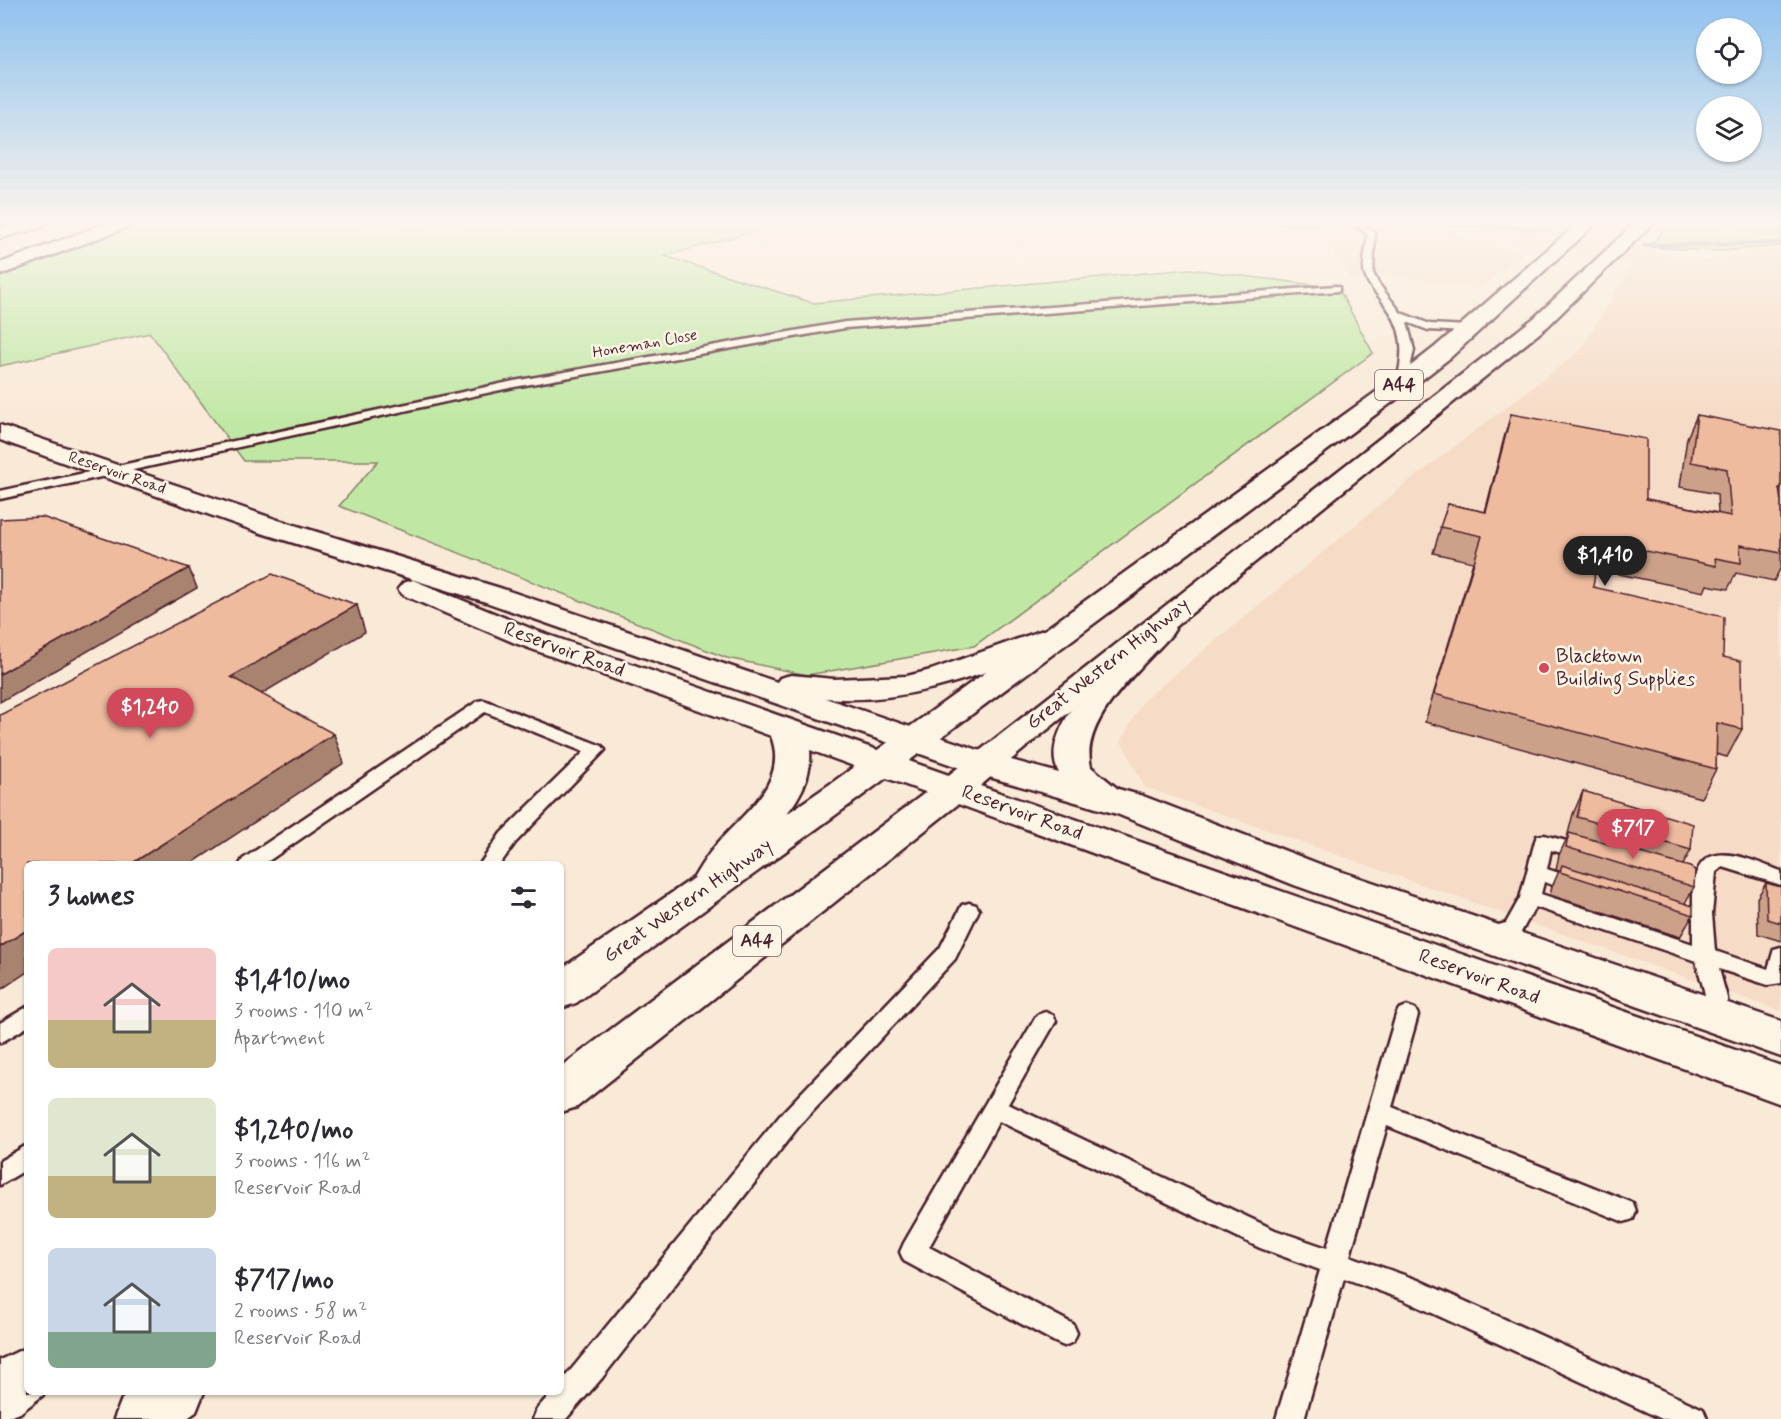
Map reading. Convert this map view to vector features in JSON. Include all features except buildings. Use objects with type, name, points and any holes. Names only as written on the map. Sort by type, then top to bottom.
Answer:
[{"type":"main road","name":"Great Western Highway","points":[[564,989],[882,764],[1402,384],[1513,289]]},
{"type":"main road","name":"Great Western Highway","points":[[564,1091],[954,789],[1177,609],[1541,322],[1575,289]]},
{"type":"main road","name":"Reservoir Road","points":[[0,432],[268,526],[493,595],[984,764],[1106,798],[1308,875],[1781,1039]]},
{"type":"main road","name":"Reservoir Road","points":[[268,526],[526,638],[1781,1085]]},
{"type":"main road","points":[[1106,798],[1075,770],[1071,753],[1074,737],[1089,710],[1177,609]]},
{"type":"main road","points":[[745,682],[834,689],[908,686],[942,677],[1057,635]]},
{"type":"main road","points":[[706,888],[732,850],[772,807],[787,787],[793,771],[795,756],[792,742],[785,729]]},
{"type":"main road","points":[[0,1393],[24,1376]]},
{"type":"main road","points":[[142,1419],[172,1395]]},
{"type":"lane","name":"Honeman Close","points":[[0,495],[514,384],[845,325],[1333,289]]},
{"type":"lane","points":[[1379,289],[1399,315],[1410,350],[1402,384]]},
{"type":"lane","points":[[1399,315],[1428,327],[1468,329]]},
{"type":"lane","points":[[254,861],[484,705],[596,750],[508,838],[492,861]]},
{"type":"lane","points":[[1481,936],[1513,929],[1530,898],[1544,841],[1601,858]]},
{"type":"lane","points":[[1719,1017],[1715,988],[1705,957],[1703,888],[1707,869],[1718,861],[1725,860],[1781,878],[1781,887]]},
{"type":"lane","points":[[1537,873],[1593,891]]},
{"type":"lane","points":[[1658,874],[1703,888]]},
{"type":"lane","points":[[1530,898],[1768,977],[1779,976],[1781,955]]},
{"type":"lane","points":[[547,1419],[592,1368],[791,1119],[948,953],[969,910]]},
{"type":"lane","points":[[1681,919],[1703,926]]},
{"type":"lane","points":[[1290,1419],[1407,1016]]},
{"type":"lane","points":[[0,1034],[24,1018]]},
{"type":"lane","points":[[1045,1021],[913,1252],[1064,1333]]},
{"type":"lane","points":[[994,1108],[1269,1240],[1409,1289],[1693,1419]]},
{"type":"lane","points":[[1378,1112],[1624,1211]]},
{"type":"lane","points":[[0,1174],[24,1158]]},
{"type":"shaded area","points":[[1617,289],[1781,289],[1781,1011],[1145,787],[1121,741],[1143,701],[1403,486],[1580,351]]},
{"type":"green space","points":[[0,289],[770,289],[813,303],[966,289],[1339,289],[1373,353],[974,646],[807,675],[727,658],[339,506],[378,461],[244,461],[150,333],[0,366]]},
{"type":"place","name":"Blacktown Building Supplies","points":[[1544,668]]}]
